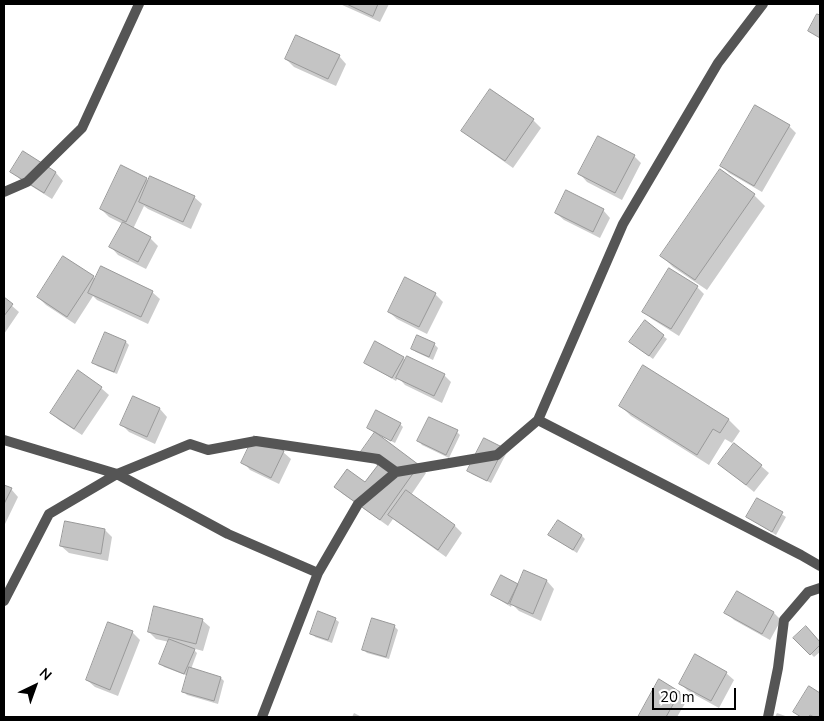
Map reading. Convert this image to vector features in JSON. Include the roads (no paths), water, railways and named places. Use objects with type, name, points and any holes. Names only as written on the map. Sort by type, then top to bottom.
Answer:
[{"type":"street","points":[[4,192],[26,182],[82,128],[139,4]]},
{"type":"street","points":[[262,717],[318,573],[358,504],[396,472],[497,455],[538,420],[623,224],[718,64],[763,4]]},
{"type":"street","points":[[538,420],[801,554],[820,566]]},
{"type":"street","points":[[4,440],[117,474],[228,534],[318,573]]},
{"type":"street","points":[[4,601],[49,514],[117,474],[190,444],[208,450],[256,441],[378,459],[396,472]]},
{"type":"street","points":[[768,717],[778,668],[784,620],[808,592],[820,588]]}]
